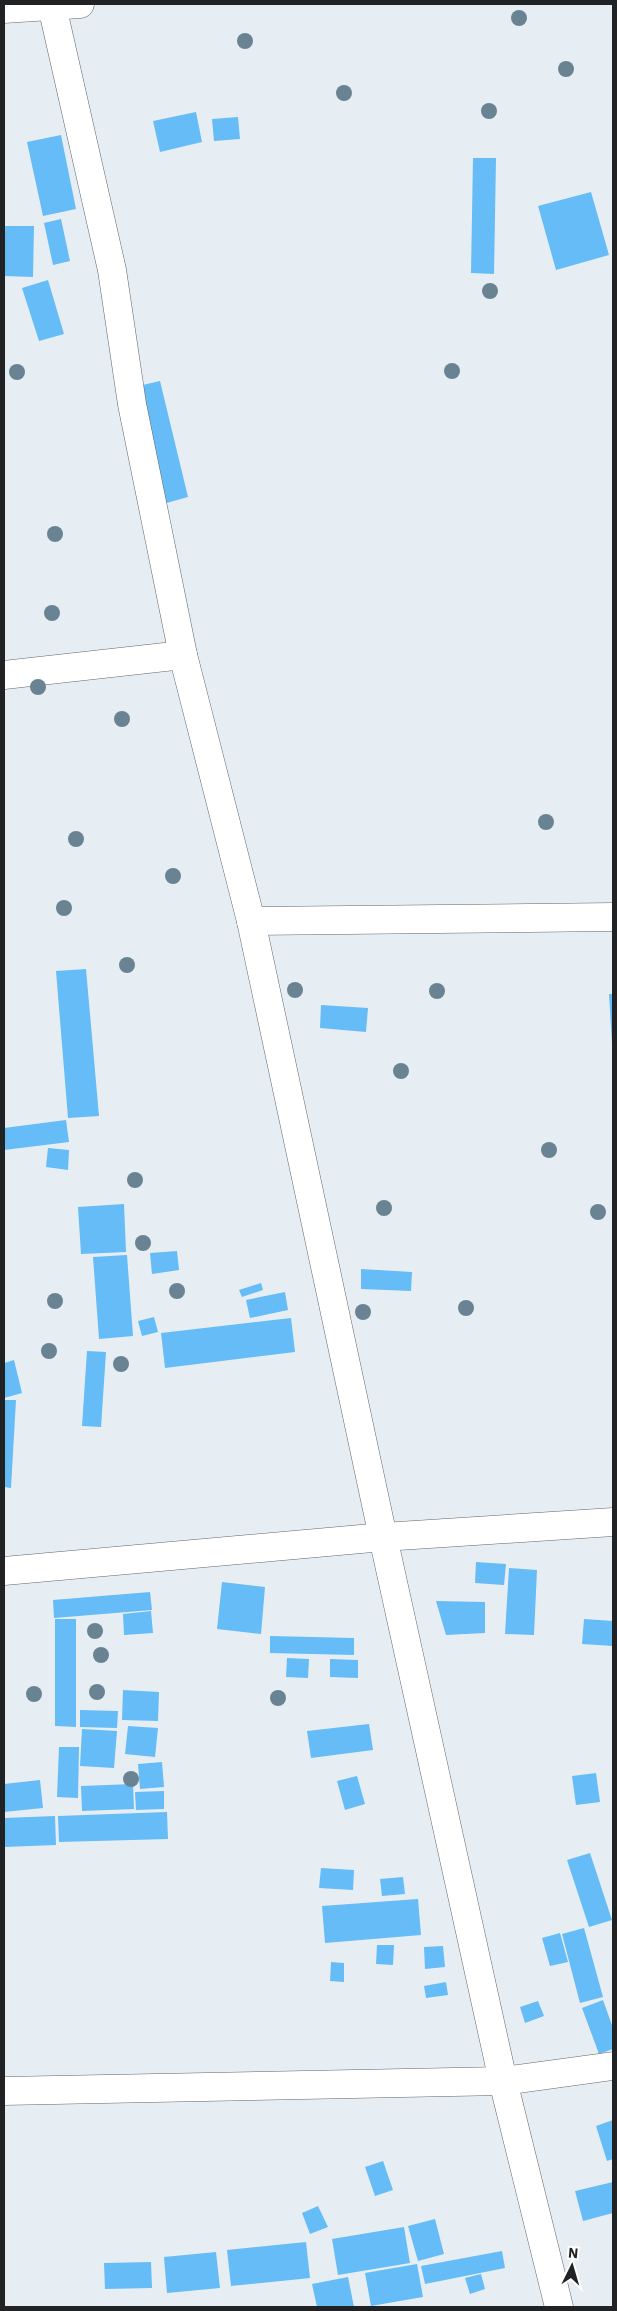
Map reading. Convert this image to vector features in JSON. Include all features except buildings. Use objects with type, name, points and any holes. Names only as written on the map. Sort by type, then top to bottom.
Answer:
[{"type":"street","points":[[4,9],[80,4]]},
{"type":"street","points":[[52,6],[112,270],[132,404],[183,654],[251,921],[383,1537],[503,2081],[560,2307]]},
{"type":"street","points":[[4,675],[183,654]]},
{"type":"street","points":[[251,921],[613,917]]},
{"type":"street","points":[[4,1571],[383,1537],[613,1522]]},
{"type":"street","points":[[4,2091],[503,2081],[613,2066]]}]
